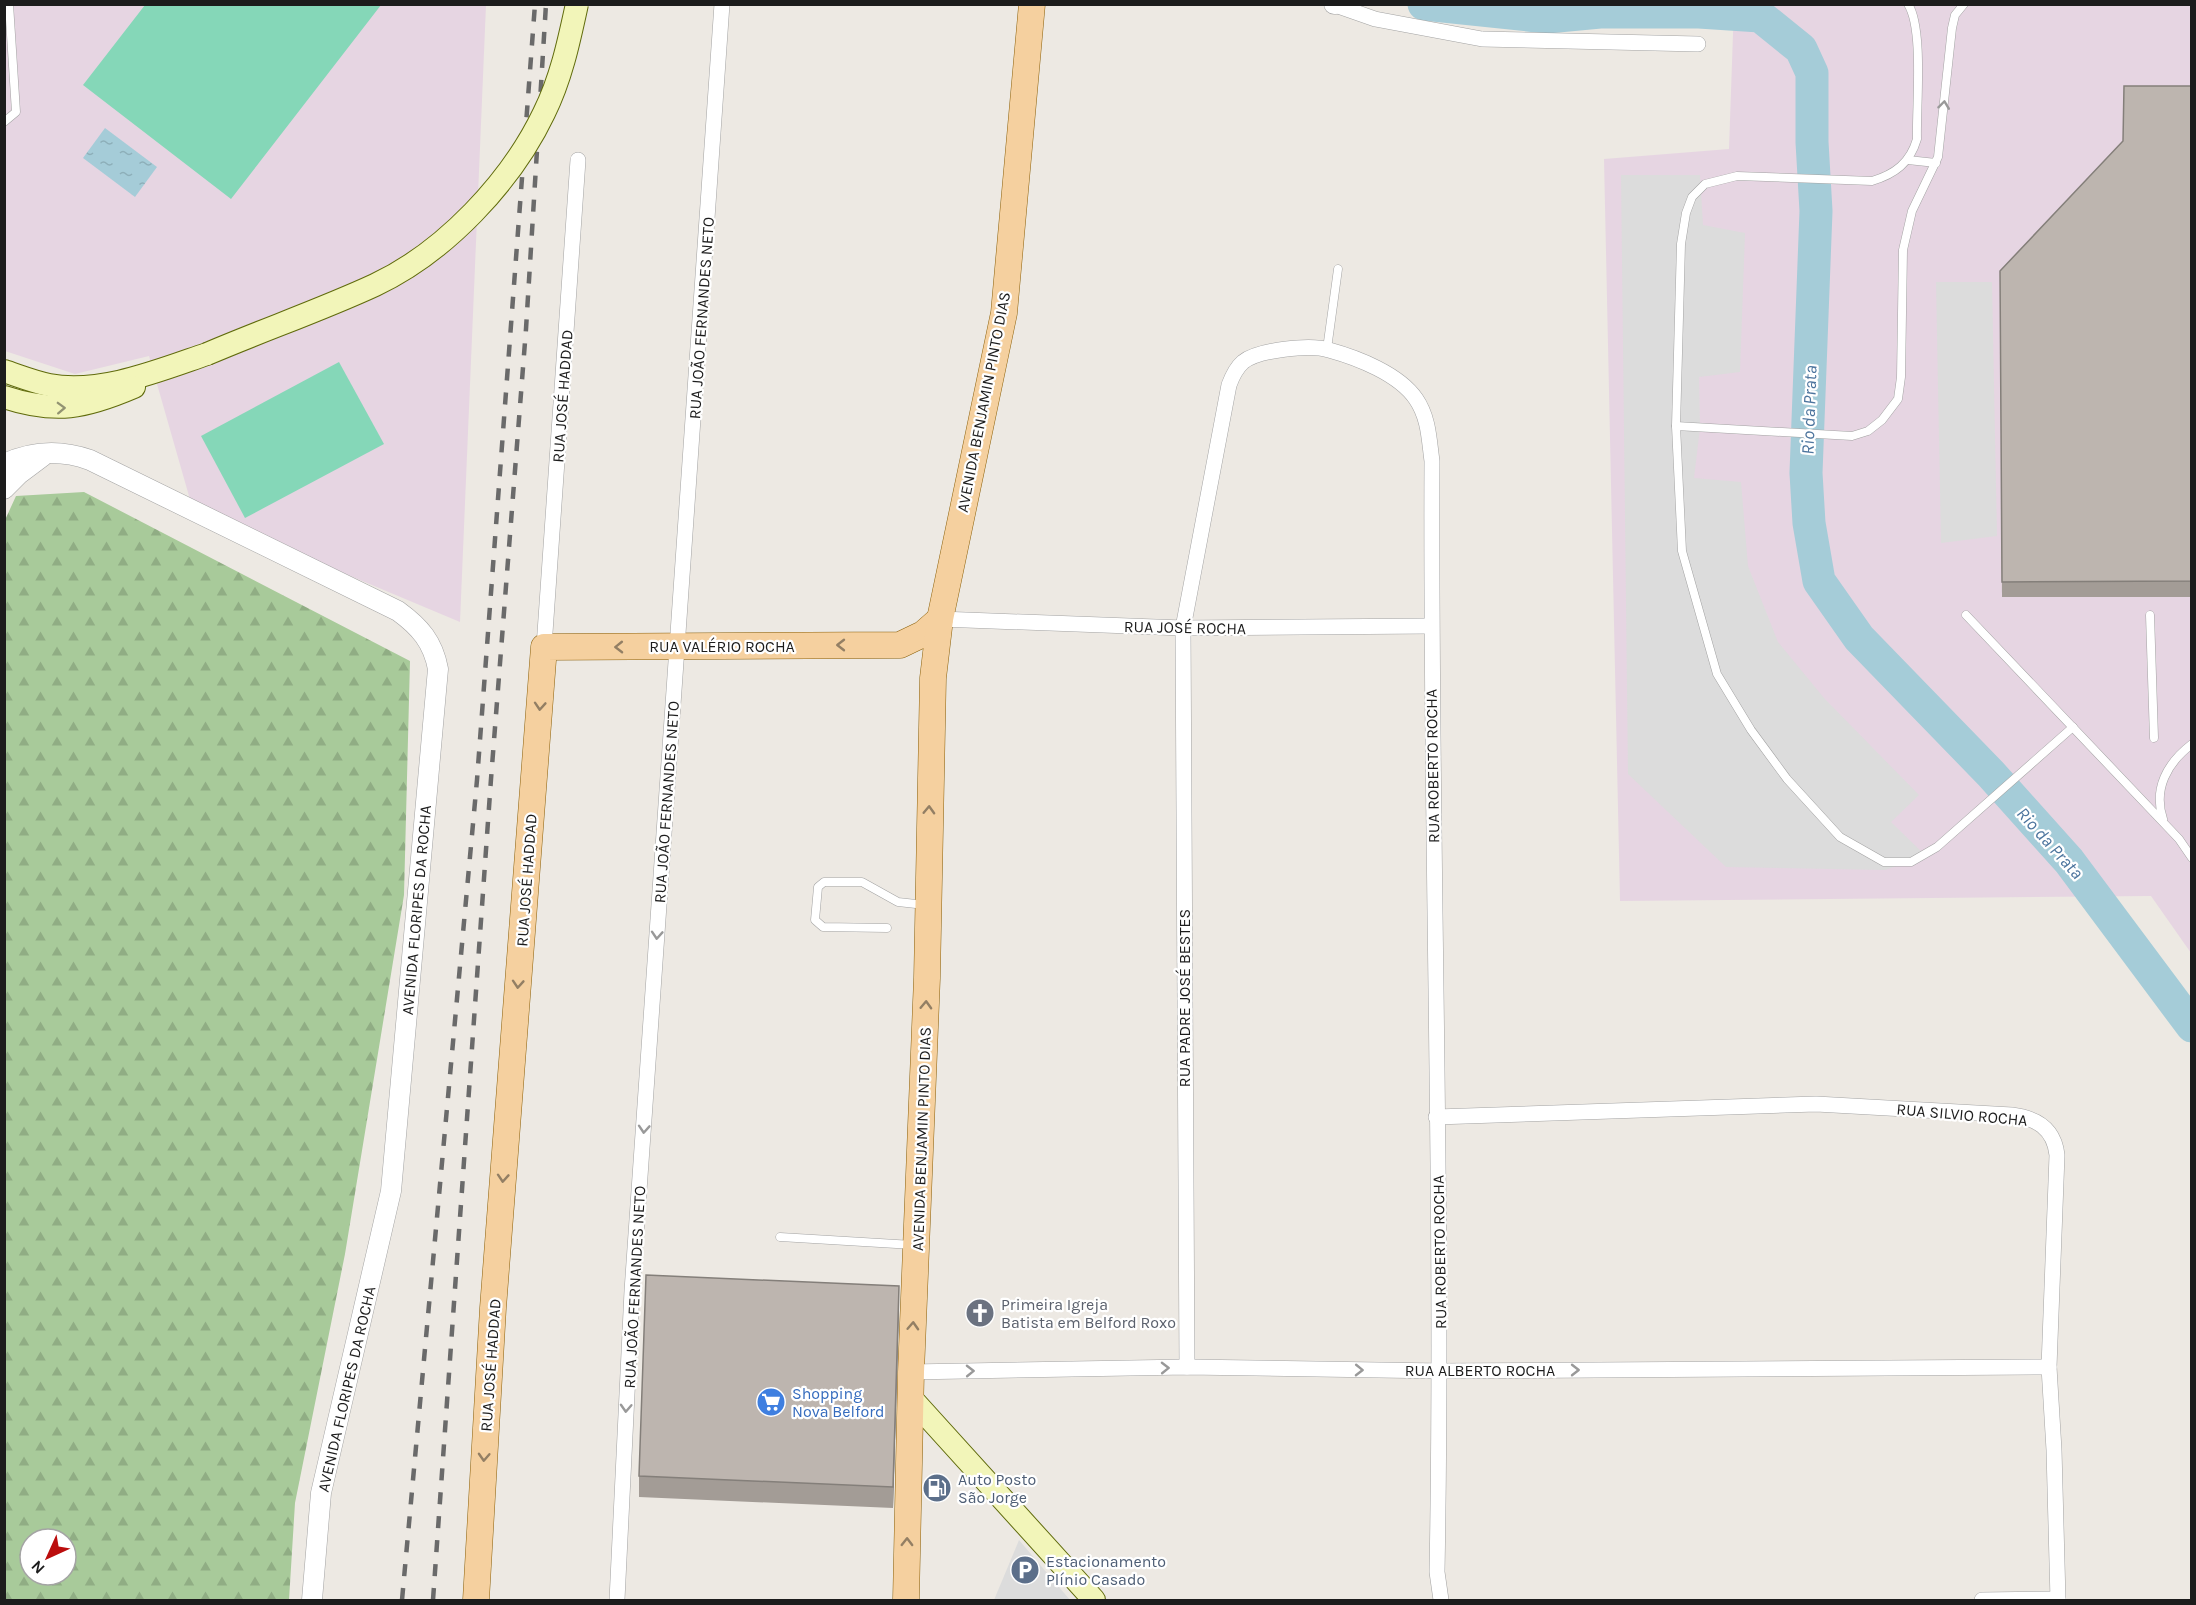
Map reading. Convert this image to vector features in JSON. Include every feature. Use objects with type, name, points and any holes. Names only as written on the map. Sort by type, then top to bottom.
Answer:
[{"type":"main road","points":[[4,371],[49,385],[70,387],[113,382],[175,365],[377,284],[429,252],[484,204],[544,113],[566,56],[577,4]]},
{"type":"main road","name":"AVENIDA BENJAMIN PINTO DIAS","points":[[906,1600],[910,1398],[918,1245],[927,978],[926,905],[933,678],[940,619],[1004,313],[1032,4]]},
{"type":"main road","points":[[4,397],[48,408],[86,405],[146,381],[175,365]]},
{"type":"main road","points":[[900,645],[923,634],[940,619]]},
{"type":"main road","points":[[900,645],[918,657],[933,678]]},
{"type":"main road","name":"RUA VALÉRIO ROCHA","points":[[544,647],[900,645]]},
{"type":"main road","name":"RUA JOSÉ HADDAD","points":[[476,1600],[493,1308],[544,647]]},
{"type":"main road","points":[[910,1398],[1094,1600]]},
{"type":"street","name":"RUA JOÃO FERNANDES NETO","points":[[617,1600],[632,1291],[722,4]]},
{"type":"street","points":[[1335,5],[1375,19],[1482,39],[1698,44]]},
{"type":"street","name":"RUA JOSÉ HADDAD","points":[[544,647],[578,160]]},
{"type":"street","name":"RUA ROBERTO ROCHA","points":[[1183,628],[1229,385],[1235,371],[1243,362],[1256,355],[1293,349],[1327,349],[1373,367],[1403,385],[1416,399],[1426,418],[1432,461],[1431,626],[1441,1371],[1437,1572],[1441,1600]]},
{"type":"street","points":[[4,489],[31,464],[48,453]]},
{"type":"street","name":"AVENIDA FLORIPES DA ROCHA","points":[[4,464],[29,455],[48,453],[67,453],[90,460],[398,611],[413,622],[429,640],[435,652],[438,669],[391,1191],[321,1493],[312,1600]]},
{"type":"street","name":"RUA JOSÉ ROCHA","points":[[940,619],[1183,628],[1431,626]]},
{"type":"street","name":"RUA PADRE JOSÉ BESTES","points":[[1183,628],[1187,1367]]},
{"type":"street","name":"RUA SILVIO ROCHA","points":[[1436,1117],[1816,1104],[2031,1118],[2045,1126],[2056,1144],[2049,1367],[2058,1600]]},
{"type":"street","name":"RUA ALBERTO ROCHA","points":[[911,1372],[1187,1367],[1441,1371],[2049,1367]]},
{"type":"street","points":[[1982,1600],[2058,1600]]},
{"type":"lane","points":[[5,122],[16,112],[9,4]]},
{"type":"lane","points":[[1908,4],[1914,14],[1917,33],[1917,139],[1908,160],[1887,176],[1872,181],[1737,176],[1705,184],[1692,197],[1686,213],[1681,244],[1676,426],[1682,551],[1694,602],[1717,674],[1751,730],[1787,779],[1840,837],[1884,862],[1911,862],[1937,847],[2073,727]]},
{"type":"lane","points":[[1676,426],[1837,437],[1852,436],[1868,431],[1882,420],[1898,399],[1901,377],[1903,250],[1912,211],[1936,163],[1952,28],[1955,15],[1964,4]]},
{"type":"lane","points":[[1908,160],[1936,163]]},
{"type":"lane","points":[[1327,349],[1338,269]]},
{"type":"lane","points":[[1966,615],[2165,823],[2192,858]]},
{"type":"lane","points":[[2150,615],[2154,738]]},
{"type":"lane","points":[[2165,823],[2158,803],[2163,777],[2180,753],[2192,744]]},
{"type":"lane","points":[[887,928],[823,927],[815,920],[818,887],[824,882],[862,882],[898,902],[926,905]]},
{"type":"lane","points":[[780,1237],[918,1245]]},
{"type":"shaded area","points":[[2119,4],[2191,6],[2191,953],[2151,896],[1620,901],[1604,159],[1729,149],[1734,5]]},
{"type":"shaded area","points":[[5,5],[486,5],[460,622],[193,510],[149,356],[75,374],[5,351]]},
{"type":"shaded area","points":[[1621,175],[1700,175],[1703,225],[1745,233],[1740,372],[1699,377],[1700,428],[1694,478],[1741,482],[1748,566],[1778,642],[1824,698],[1919,795],[1891,822],[1926,856],[1885,870],[1726,867],[1628,774]]},
{"type":"shaded area","points":[[1936,282],[1992,282],[1997,536],[1941,543]]},
{"type":"shaded area","name":"Estacionamento Plínio Casado","points":[[1019,1540],[1070,1600],[994,1600]]},
{"type":"green space","points":[[145,5],[381,5],[231,199],[83,85]]},
{"type":"green space","points":[[339,362],[384,444],[245,518],[201,436]]},
{"type":"green space","points":[[84,492],[410,661],[404,895],[345,1254],[295,1503],[289,1600],[5,1600],[5,520],[16,496]]},
{"type":"water","points":[[105,128],[157,167],[135,197],[83,158]]},
{"type":"building","points":[[2124,86],[2192,86],[2192,581],[2002,582],[2000,271],[2123,141]]},
{"type":"building","name":"Shopping Nova Belford","points":[[646,1275],[899,1286],[893,1487],[639,1476]]},
{"type":"waterway","name":"Rio da Prata","points":[[1424,4],[1547,17],[1600,12],[1699,12],[1760,16],[1801,49],[1812,73],[1812,142],[1816,211],[1806,473],[1809,523],[1819,581],[1859,638],[1991,774],[2069,861],[2192,1026]]},
{"type":"railway","points":[[402,1600],[477,780],[535,4]]},
{"type":"railway","points":[[433,1600],[491,779],[526,329],[546,4]]},
{"type":"place","name":"Primeira Igreja Batista em Belford Roxo","points":[[980,1313]]},
{"type":"place","name":"Shopping Nova Belford","points":[[771,1402]]},
{"type":"place","name":"Auto Posto São Jorge","points":[[937,1488]]},
{"type":"place","name":"Estacionamento Plínio Casado","points":[[1025,1570]]}]
